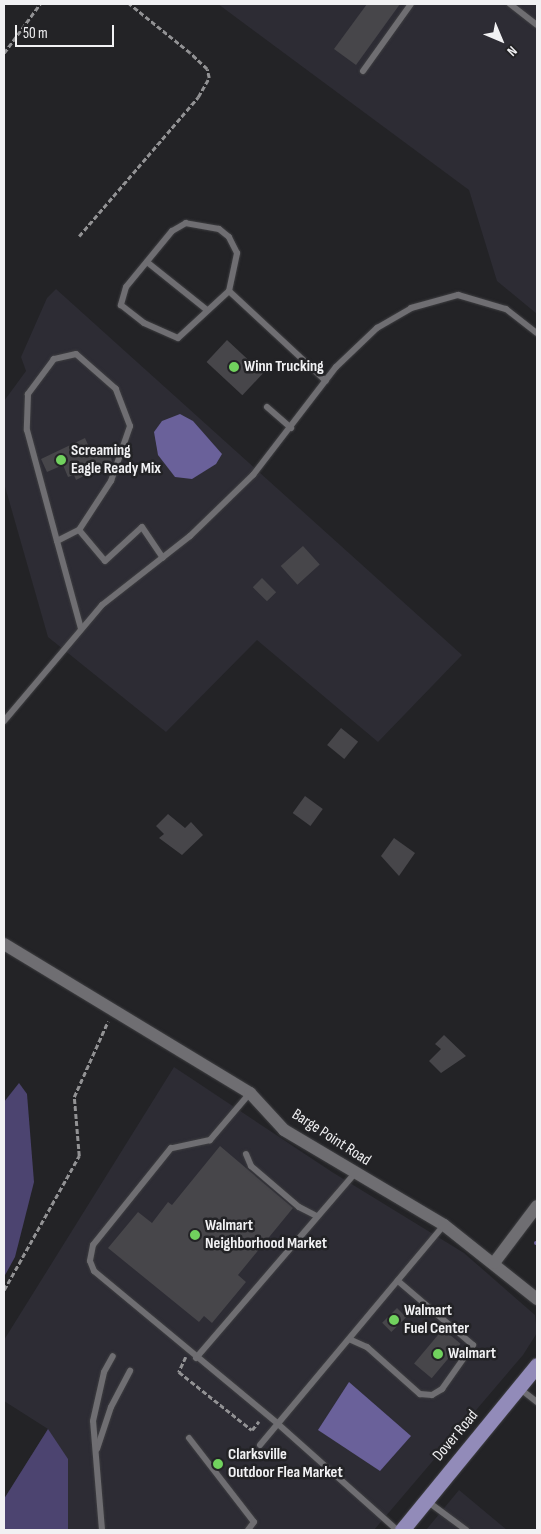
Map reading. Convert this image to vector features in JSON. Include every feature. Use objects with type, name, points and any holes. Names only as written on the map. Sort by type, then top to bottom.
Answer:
[{"type":"main road","name":"Dover Road","points":[[402,1530],[537,1365]]},
{"type":"street","name":"Barge Point Road","points":[[4,944],[250,1093],[284,1130],[444,1225],[537,1299]]},
{"type":"street","points":[[494,1264],[537,1206]]},
{"type":"lane","points":[[363,71],[412,4]]},
{"type":"lane","points":[[510,4],[537,25]]},
{"type":"lane","points":[[186,223],[218,229],[229,237],[237,253],[228,291],[178,338],[144,323],[121,305],[121,293],[147,262],[172,231],[186,223]]},
{"type":"lane","points":[[147,262],[207,310]]},
{"type":"lane","points":[[228,291],[326,381]]},
{"type":"lane","points":[[4,721],[102,605],[163,558],[228,501],[291,428],[356,344],[377,328],[438,298],[458,294],[480,299],[506,309],[537,333]]},
{"type":"lane","points":[[57,541],[79,530],[111,480],[130,426],[116,389],[76,354],[54,358],[28,394],[27,430],[57,541],[81,629]]},
{"type":"lane","points":[[267,407],[291,428]]},
{"type":"lane","points":[[79,530],[105,561],[142,527],[163,558]]},
{"type":"lane","points":[[250,1093],[210,1140],[171,1148],[93,1245],[90,1261],[94,1271],[196,1358],[278,1424],[397,1530]]},
{"type":"lane","points":[[246,1154],[251,1166],[299,1207],[317,1216]]},
{"type":"lane","points":[[196,1358],[355,1173]]},
{"type":"lane","points":[[260,1445],[444,1225]]},
{"type":"lane","points":[[349,1339],[367,1347],[420,1394],[432,1395],[442,1389],[473,1346],[398,1280]]},
{"type":"lane","points":[[102,1530],[92,1421],[104,1372],[113,1356]]},
{"type":"lane","points":[[96,1452],[103,1426],[130,1371]]},
{"type":"lane","points":[[519,1388],[537,1402]]},
{"type":"lane","points":[[188,1438],[254,1522],[248,1530]]},
{"type":"lane","points":[[426,1500],[466,1530]]},
{"type":"path","points":[[32,4],[36,7]]},
{"type":"path","points":[[4,53],[40,4]]},
{"type":"path","points":[[78,236],[198,97],[209,78],[207,69],[190,53],[129,4]]},
{"type":"path","points":[[4,1290],[78,1156],[74,1097],[113,1011]]},
{"type":"path","points":[[190,1352],[179,1372],[252,1430],[262,1423],[262,1430],[269,1435]]},
{"type":"shaded area","points":[[218,4],[537,4],[537,314],[497,281],[469,190]]},
{"type":"shaded area","name":"Screaming Eagle Ready Mix","points":[[56,289],[462,655],[378,742],[257,640],[166,732],[48,637],[4,483],[4,401],[26,371],[21,357],[47,298]]},
{"type":"shaded area","points":[[180,414],[193,421],[222,454],[216,464],[192,479],[175,477],[158,455],[154,432],[162,421]]},
{"type":"shaded area","points":[[174,1067],[332,1172],[464,1253],[535,1315],[537,1333],[523,1355],[374,1530],[4,1530],[4,1499],[48,1429],[4,1401],[4,1340]]},
{"type":"shaded area","points":[[19,1083],[27,1094],[34,1182],[15,1257],[4,1277],[4,1102]]},
{"type":"shaded area","points":[[349,1382],[411,1436],[380,1471],[318,1430]]},
{"type":"shaded area","points":[[48,1429],[68,1459],[68,1530],[4,1530],[4,1499]]},
{"type":"shaded area","points":[[459,1490],[507,1530],[426,1530]]},
{"type":"building","points":[[367,4],[400,4],[356,65],[334,49]]},
{"type":"building","name":"Winn Trucking","points":[[227,340],[263,373],[242,395],[207,362]]},
{"type":"building","name":"Screaming Eagle Ready Mix","points":[[85,438],[93,456],[110,451],[112,462],[76,480],[74,475],[68,477],[63,465],[47,472],[41,459]]},
{"type":"building","points":[[303,546],[320,565],[297,585],[281,566]]},
{"type":"building","points":[[262,578],[276,592],[267,601],[253,587]]},
{"type":"building","points":[[341,728],[358,742],[344,759],[327,745]]},
{"type":"building","points":[[305,796],[323,809],[310,826],[293,813]]},
{"type":"building","points":[[168,814],[185,828],[191,822],[203,835],[182,855],[159,838],[164,834],[156,826]]},
{"type":"building","points":[[394,838],[415,853],[399,876],[381,856]]},
{"type":"building","points":[[444,1035],[466,1056],[441,1073],[429,1061],[441,1049],[435,1044]]},
{"type":"building","name":"Walmart Neighborhood Market","points":[[220,1146],[293,1208],[238,1275],[246,1282],[212,1323],[204,1316],[199,1322],[108,1248],[138,1212],[152,1223],[168,1202],[172,1205]]},
{"type":"building","name":"Walmart Fuel Center","points":[[397,1308],[406,1317],[391,1332],[382,1323]]},
{"type":"building","name":"Walmart","points":[[443,1329],[461,1344],[432,1378],[414,1363]]},
{"type":"place","name":"Winn Trucking","points":[[234,367]]},
{"type":"place","name":"Screaming Eagle Ready Mix","points":[[61,460]]},
{"type":"place","name":"Walmart Neighborhood Market","points":[[195,1235]]},
{"type":"place","name":"Walmart Fuel Center","points":[[394,1320]]},
{"type":"place","name":"Walmart","points":[[438,1354]]},
{"type":"place","name":"Clarksville Outdoor Flea Market","points":[[218,1464]]}]
